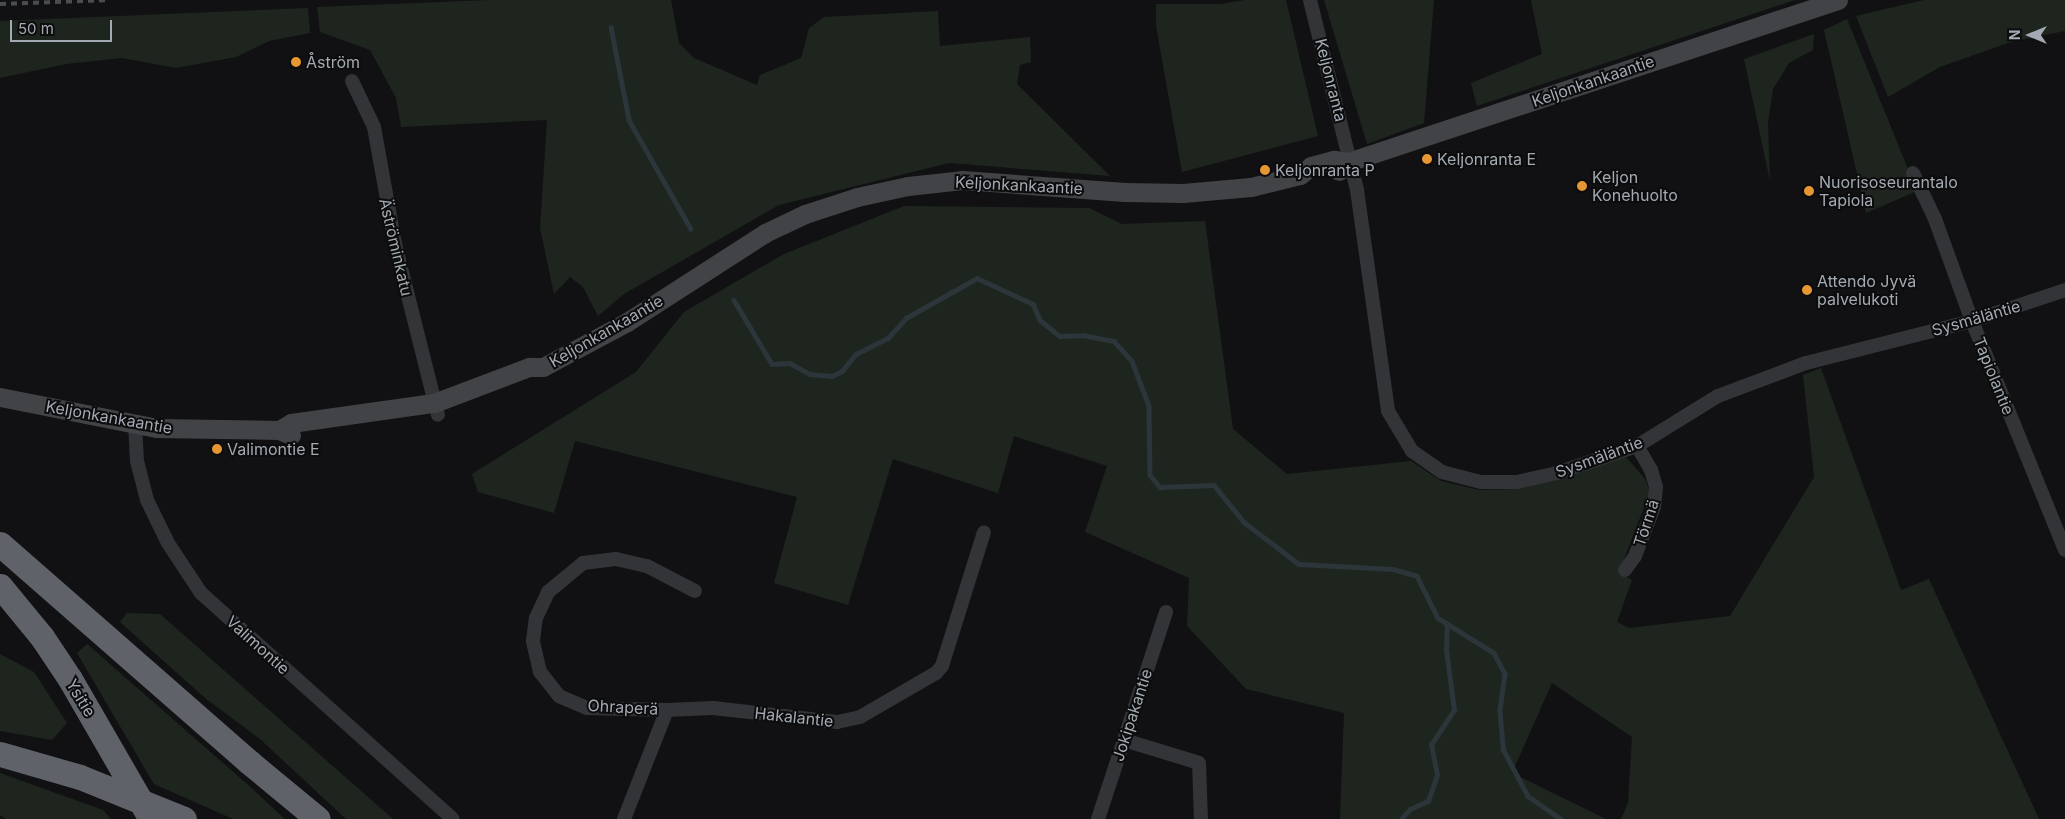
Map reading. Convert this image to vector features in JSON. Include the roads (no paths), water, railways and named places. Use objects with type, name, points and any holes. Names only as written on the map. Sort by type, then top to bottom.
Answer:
[{"type":"highway","points":[[0,544],[249,762],[318,819]]},
{"type":"highway","name":"Ysitie","points":[[0,586],[42,637],[75,687],[151,819]]},
{"type":"highway","points":[[0,754],[80,777],[184,819]]},
{"type":"main road","name":"Keljonkankaantie","points":[[0,397],[135,424],[219,431],[279,430],[292,435],[318,433],[436,409],[513,389],[535,378],[543,367],[627,322],[765,233],[805,214],[857,197],[908,186],[962,180],[1125,192],[1183,193],[1251,187],[1300,175],[1311,166],[1334,160],[1350,162],[1838,0]]},
{"type":"street","name":"Keljonranta","points":[[1310,0],[1350,162]]},
{"type":"street","name":"Äströminkatu","points":[[352,81],[374,127],[395,244],[436,409]]},
{"type":"street","name":"Sysmäläntie","points":[[1350,162],[1388,411],[1412,451],[1442,472],[1481,482],[1517,482],[1557,474],[1637,446],[1718,396],[1806,363],[1972,321],[2065,290]]},
{"type":"street","name":"Tapiolantie","points":[[1913,173],[1935,219],[1972,321],[2065,550]]},
{"type":"street","name":"Valimontie","points":[[135,424],[137,461],[147,500],[168,543],[201,593],[453,819]]},
{"type":"street","name":"Törmä","points":[[1625,570],[1635,556],[1654,507],[1656,487],[1651,470],[1637,446]]},
{"type":"street","name":"Hakalantie","points":[[667,710],[713,708],[837,722],[860,717],[942,666],[984,532]]},
{"type":"street","name":"Ohraperä","points":[[667,710],[587,708],[559,696],[540,672],[533,641],[536,618],[548,592],[583,563],[616,559],[647,566],[695,590]]},
{"type":"street","name":"Jokipakantie","points":[[1098,819],[1166,612]]},
{"type":"street","points":[[624,819],[667,710]]},
{"type":"street","points":[[1124,740],[1199,763],[1201,819]]},
{"type":"waterway","points":[[611,27],[629,120],[691,229]]},
{"type":"waterway","points":[[734,300],[772,364],[790,363],[810,374],[832,376],[842,371],[856,354],[888,338],[906,318],[977,278],[1033,304],[1040,320],[1060,336],[1083,335],[1114,341],[1132,361],[1149,406],[1150,475],[1160,487],[1214,485],[1244,522],[1299,564],[1393,569],[1417,576],[1438,618],[1494,653],[1505,674],[1500,711],[1503,749],[1528,796],[1561,819]]},
{"type":"waterway","points":[[1401,819],[1410,809],[1428,801],[1437,775],[1431,745],[1454,710],[1446,650],[1447,624]]},
{"type":"railway","points":[[0,4],[110,0]]},
{"type":"place","name":"Åström","points":[[296,62]]},
{"type":"place","name":"Keljonranta E","points":[[1427,159]]},
{"type":"place","name":"Keljonranta P","points":[[1265,170]]},
{"type":"place","name":"Keljon Konehuolto","points":[[1582,186]]},
{"type":"place","name":"Nuorisoseurantalo Tapiola","points":[[1809,191]]},
{"type":"place","name":"Attendo Jyvä palvelukoti","points":[[1807,290]]},
{"type":"place","name":"Valimontie E","points":[[217,449]]}]
